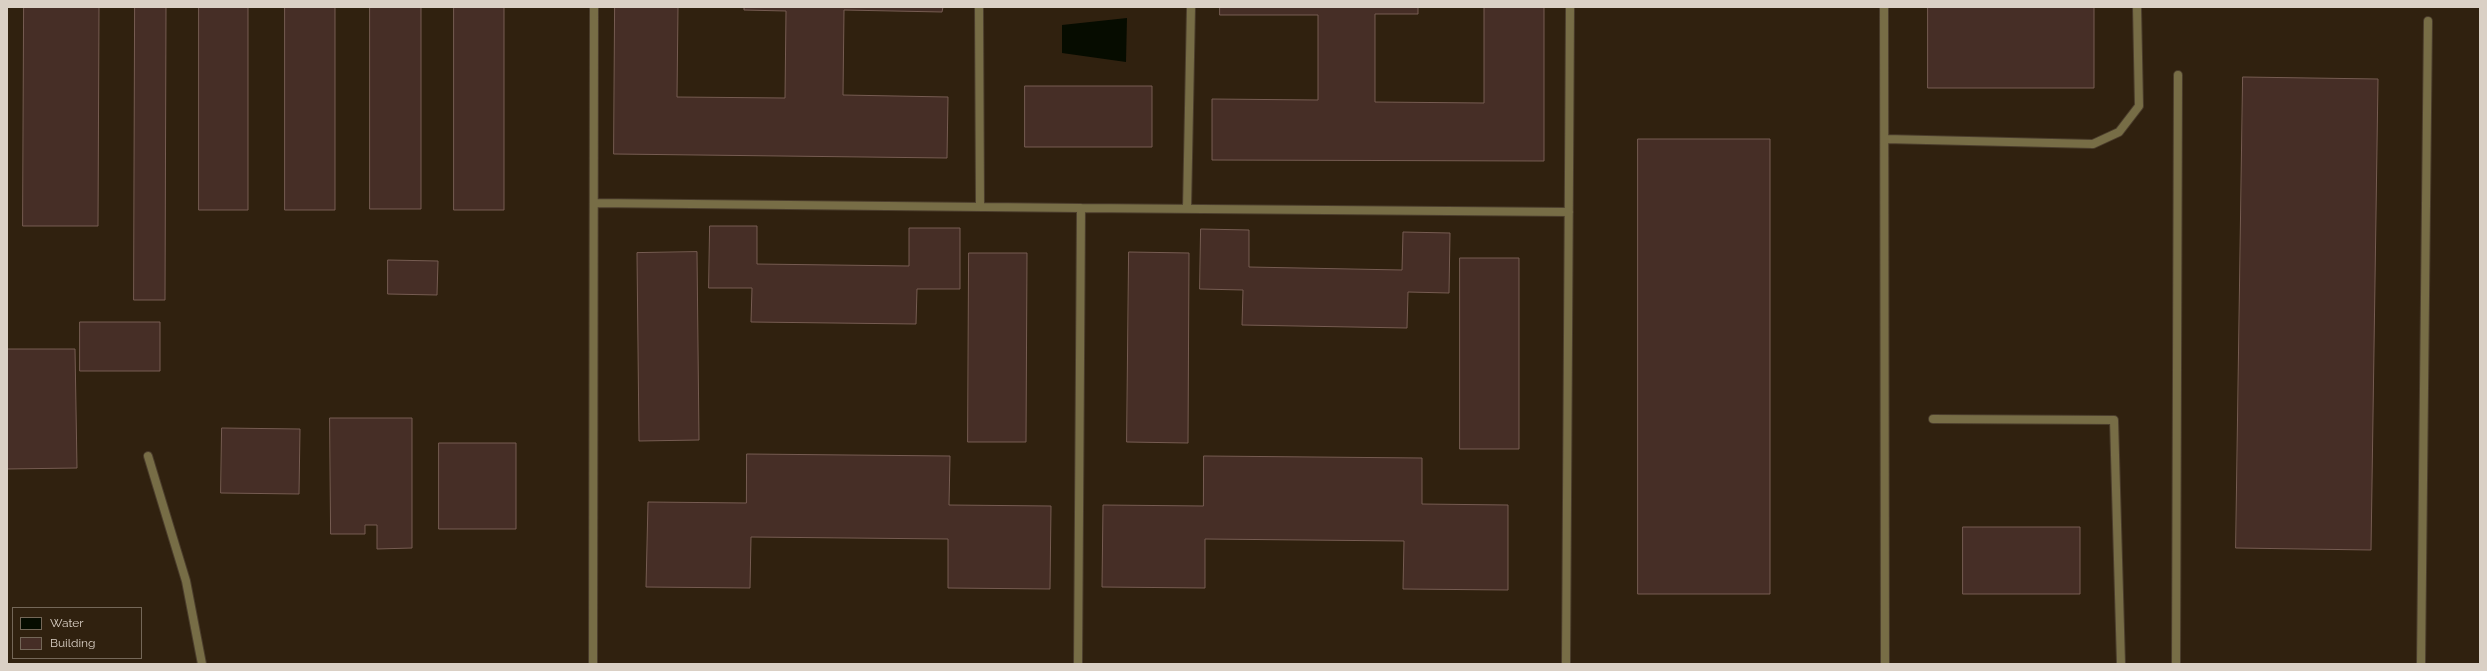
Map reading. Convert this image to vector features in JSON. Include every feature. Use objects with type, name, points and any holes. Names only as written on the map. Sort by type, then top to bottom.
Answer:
[{"type":"lane","points":[[593,664],[594,7]]},
{"type":"lane","points":[[979,7],[980,207]]},
{"type":"lane","points":[[1187,209],[1191,7]]},
{"type":"lane","points":[[1566,664],[1570,7]]},
{"type":"lane","points":[[1884,7],[1885,664]]},
{"type":"lane","points":[[1885,139],[2093,144],[2119,132],[2139,106],[2137,7]]},
{"type":"lane","points":[[2421,664],[2428,21]]},
{"type":"lane","points":[[2176,664],[2178,75]]},
{"type":"lane","points":[[594,203],[1569,212]]},
{"type":"lane","points":[[1078,664],[1081,208]]},
{"type":"lane","points":[[1933,418],[2114,420],[2121,664]]},
{"type":"lane","points":[[148,456],[186,581],[202,664]]},
{"type":"water","points":[[1127,18],[1126,62],[1062,53],[1062,25]]},
{"type":"building","points":[[24,7],[99,7],[98,226],[23,226]]},
{"type":"building","points":[[135,7],[166,7],[165,300],[134,300]]},
{"type":"building","points":[[199,7],[248,7],[248,210],[199,210]]},
{"type":"building","points":[[285,7],[335,7],[335,210],[285,210]]},
{"type":"building","points":[[370,7],[421,7],[421,209],[370,209]]},
{"type":"building","points":[[454,7],[504,7],[504,210],[454,210]]},
{"type":"building","points":[[615,7],[678,7],[677,97],[785,98],[786,11],[744,10],[744,7],[943,7],[942,12],[844,10],[843,95],[948,97],[947,158],[614,154]]},
{"type":"building","points":[[1220,7],[1418,7],[1418,14],[1375,14],[1375,102],[1484,103],[1484,7],[1544,7],[1544,161],[1212,160],[1212,99],[1318,100],[1318,15],[1220,15]]},
{"type":"building","points":[[1928,7],[2094,7],[2094,88],[1928,88]]},
{"type":"building","points":[[2243,77],[2378,79],[2371,550],[2236,548]]},
{"type":"building","points":[[1025,86],[1152,86],[1152,147],[1025,147]]},
{"type":"building","points":[[1638,139],[1770,139],[1770,594],[1638,594]]},
{"type":"building","points":[[710,226],[757,226],[757,264],[909,266],[909,228],[960,228],[960,289],[917,289],[916,324],[751,322],[752,288],[709,288]]},
{"type":"building","points":[[1201,229],[1249,230],[1249,267],[1402,270],[1403,232],[1450,233],[1449,293],[1408,292],[1407,328],[1242,325],[1243,290],[1200,289]]},
{"type":"building","points":[[697,252],[699,440],[639,441],[637,253]]},
{"type":"building","points":[[1129,252],[1189,253],[1188,443],[1127,442]]},
{"type":"building","points":[[969,253],[1027,253],[1026,442],[968,442]]},
{"type":"building","points":[[1460,258],[1519,258],[1519,449],[1460,449]]},
{"type":"building","points":[[388,260],[438,261],[437,295],[388,294]]},
{"type":"building","points":[[80,322],[160,322],[160,371],[80,371]]},
{"type":"building","points":[[7,349],[75,349],[77,468],[7,469]]},
{"type":"building","points":[[330,418],[412,418],[412,548],[377,549],[377,525],[365,525],[365,534],[331,534]]},
{"type":"building","points":[[222,428],[300,429],[299,494],[221,493]]},
{"type":"building","points":[[439,443],[516,443],[516,529],[439,529]]},
{"type":"building","points":[[747,454],[950,456],[949,505],[1051,506],[1050,589],[948,588],[948,539],[751,537],[750,588],[646,587],[648,502],[746,503]]},
{"type":"building","points":[[1204,456],[1422,458],[1422,504],[1508,505],[1508,590],[1403,589],[1404,541],[1205,539],[1205,588],[1102,587],[1103,505],[1203,506]]},
{"type":"building","points":[[1963,527],[2080,527],[2080,594],[1963,594]]}]
